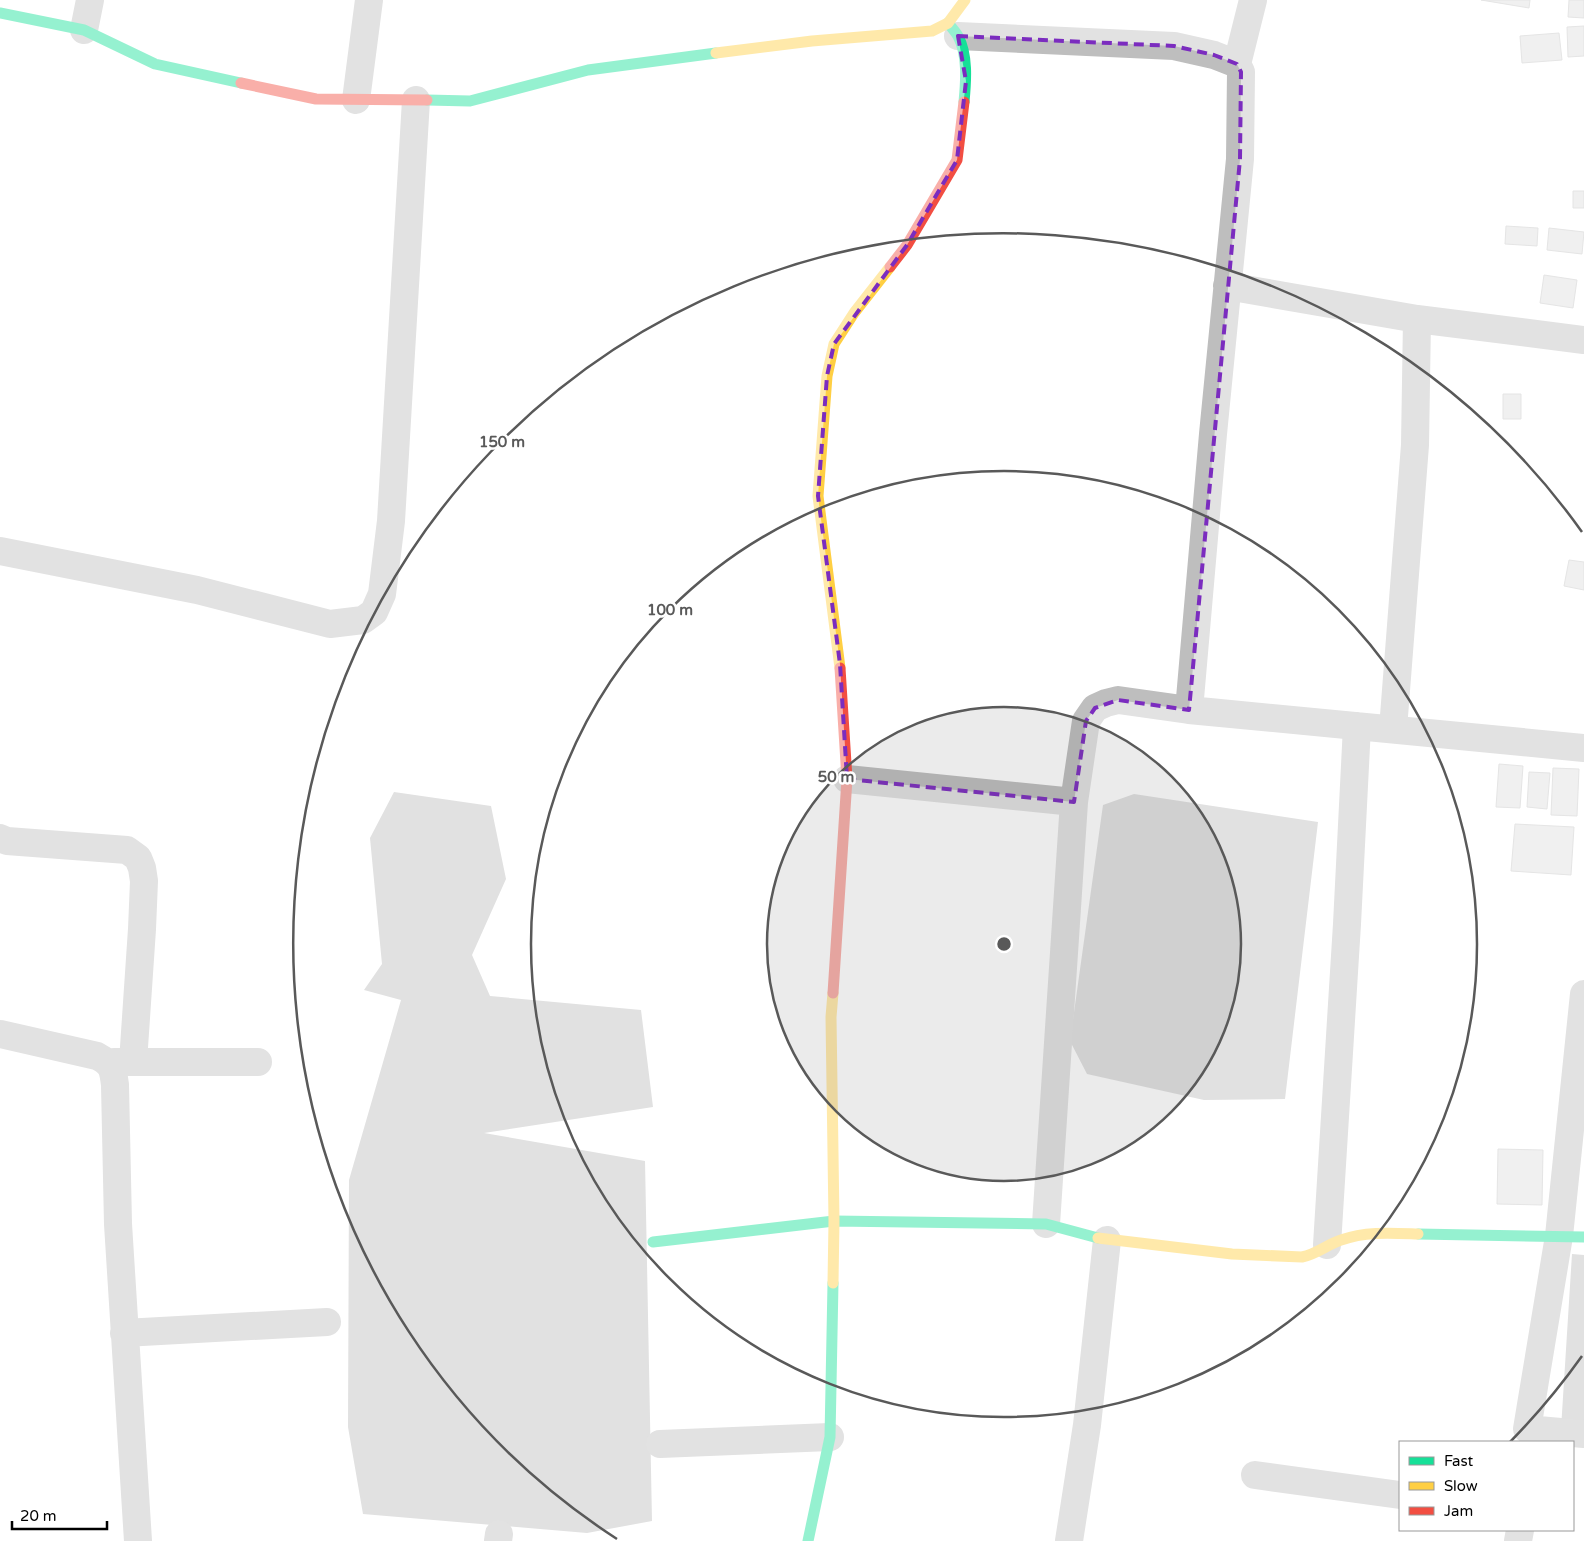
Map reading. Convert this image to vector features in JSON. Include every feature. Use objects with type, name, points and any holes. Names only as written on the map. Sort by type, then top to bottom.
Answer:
[{"type":"street","points":[[84,30],[90,0]]},
{"type":"street","points":[[356,100],[369,0]]},
{"type":"street","points":[[808,1541],[830,1437],[834,1221],[830,1017],[847,779],[840,664],[818,496],[827,376],[834,344],[854,313],[907,245],[957,160],[966,81],[964,56],[953,29],[964,0]]},
{"type":"street","points":[[1189,710],[1212,434],[1240,159],[1242,82],[1241,72],[1237,64],[1252,0]]},
{"type":"street","points":[[0,13],[84,30],[155,64],[316,99],[470,101],[588,70],[812,41],[953,29],[1174,46],[1214,55],[1237,64]]},
{"type":"street","points":[[0,551],[197,590],[330,624],[364,620],[374,612],[382,594],[391,521],[416,100]]},
{"type":"street","points":[[1227,286],[1417,319],[1584,340]]},
{"type":"street","points":[[1393,729],[1415,446],[1417,319]]},
{"type":"street","points":[[1046,1224],[1074,802],[1086,721],[1095,708],[1118,700],[1189,710],[1584,748]]},
{"type":"street","points":[[1327,1245],[1348,914],[1357,726]]},
{"type":"street","points":[[847,779],[1074,802]]},
{"type":"street","points":[[0,838],[7,842],[127,850],[138,858],[142,868],[144,881],[142,930],[120,1062],[113,1071],[115,1084],[118,1224],[138,1541]]},
{"type":"street","points":[[1584,994],[1571,1237],[1527,1435],[1584,1434]]},
{"type":"street","points":[[0,1034],[120,1062],[258,1062]]},
{"type":"street","points":[[653,1242],[834,1221],[1046,1224],[1107,1240],[1260,1256],[1308,1256],[1318,1253],[1327,1245],[1352,1235],[1365,1233],[1571,1237]]},
{"type":"street","points":[[1068,1541],[1087,1425],[1107,1240]]},
{"type":"street","points":[[124,1333],[327,1322]]},
{"type":"street","points":[[660,1444],[830,1437]]},
{"type":"street","points":[[1255,1475],[1399,1495]]},
{"type":"highlighted area","points":[[958,36],[1174,46],[1214,55],[1237,64],[1241,72],[1240,159],[1189,710],[1118,700],[1095,708],[1086,721],[1074,802],[847,779],[840,664],[818,496],[827,376],[834,344],[907,245],[957,160],[966,81]]},
{"type":"shaded area","points":[[394,792],[491,806],[506,879],[472,955],[490,996],[641,1010],[653,1107],[484,1133],[645,1161],[652,1521],[587,1533],[363,1514],[348,1427],[349,1180],[401,1000],[364,990],[382,964],[370,838]]},
{"type":"shaded area","points":[[1134,794],[1318,822],[1285,1099],[1204,1100],[1087,1074],[1070,1041],[1103,805]]},
{"type":"shaded area","points":[[1572,1254],[1584,1255],[1584,1431],[1561,1429]]},
{"type":"building","points":[[1481,0],[1530,0],[1529,8]]},
{"type":"building","points":[[1569,0],[1584,0],[1584,18],[1568,17]]},
{"type":"building","points":[[1584,26],[1584,56],[1568,57],[1567,27]]},
{"type":"building","points":[[1559,33],[1562,60],[1522,63],[1520,36]]},
{"type":"building","points":[[1573,191],[1584,191],[1584,208],[1573,208]]},
{"type":"building","points":[[1506,226],[1538,228],[1537,246],[1505,244]]},
{"type":"building","points":[[1549,228],[1584,232],[1582,254],[1547,250]]},
{"type":"building","points":[[1544,275],[1577,280],[1573,308],[1540,303]]},
{"type":"building","points":[[1503,394],[1521,394],[1521,419],[1503,419]]},
{"type":"building","points":[[1569,560],[1584,562],[1584,590],[1564,586]]},
{"type":"building","points":[[1499,764],[1523,766],[1520,808],[1496,807]]},
{"type":"building","points":[[1553,768],[1579,769],[1577,816],[1551,815]]},
{"type":"building","points":[[1529,772],[1550,773],[1547,809],[1527,807]]},
{"type":"building","points":[[1515,824],[1574,827],[1571,875],[1511,871]]},
{"type":"building","points":[[1498,1149],[1543,1150],[1542,1205],[1497,1204]]},
{"type":"traffic: fast","points":[[0,13],[84,30],[155,64],[241,83]]},
{"type":"traffic: fast","points":[[948,23],[958,36],[965,60],[964,102]]},
{"type":"traffic: fast","points":[[427,100],[470,101],[588,70],[716,53]]},
{"type":"traffic: fast","points":[[653,1242],[834,1221],[1046,1224],[1098,1238]]},
{"type":"traffic: fast","points":[[1418,1234],[1584,1237]]},
{"type":"traffic: fast","points":[[808,1541],[830,1437],[833,1283]]},
{"type":"traffic: slow","points":[[716,53],[812,41],[932,31],[948,23],[965,0]]},
{"type":"traffic: slow","points":[[840,668],[818,496],[827,376],[834,344],[854,313],[890,267]]},
{"type":"traffic: slow","points":[[833,993],[831,1017],[833,1283]]},
{"type":"traffic: slow","points":[[1098,1238],[1232,1254],[1302,1257],[1341,1240],[1360,1235],[1379,1233],[1418,1234]]},
{"type":"traffic: jam","points":[[241,83],[316,99],[427,100]]},
{"type":"traffic: jam","points":[[890,267],[907,245],[957,160],[964,102]]},
{"type":"traffic: jam","points":[[833,993],[847,779],[840,668]]}]
